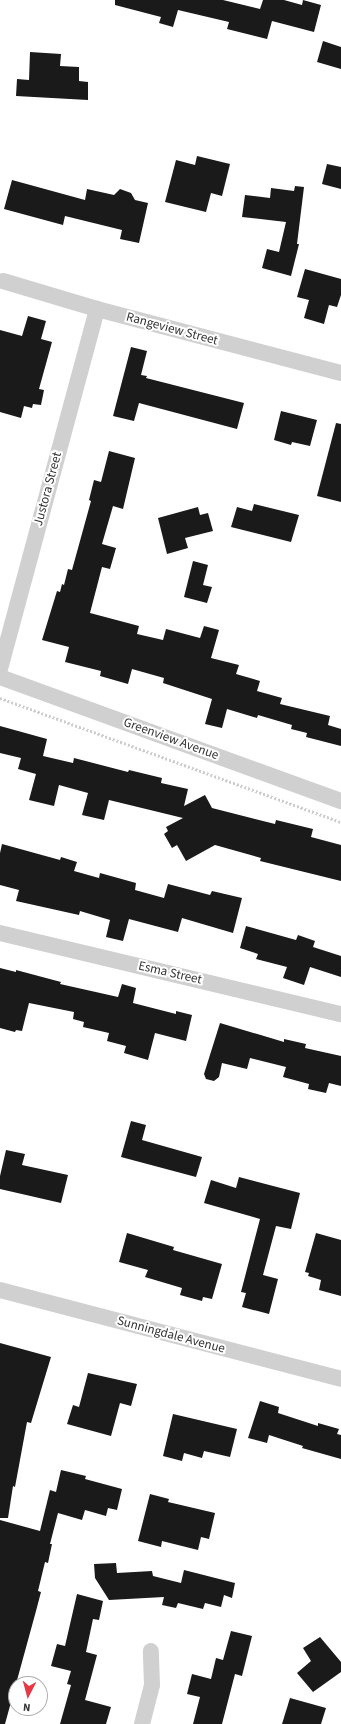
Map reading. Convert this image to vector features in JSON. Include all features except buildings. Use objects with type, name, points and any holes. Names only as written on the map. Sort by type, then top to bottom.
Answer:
[{"type":"street","name":"Rangeview Street","points":[[3,281],[97,309],[341,373]]},
{"type":"street","name":"Justora Street","points":[[0,669],[97,309]]},
{"type":"street","name":"Greenview Avenue","points":[[0,677],[341,801]]},
{"type":"street","name":"Esma Street","points":[[0,932],[341,1014]]},
{"type":"street","name":"Sunningdale Avenue","points":[[0,1290],[341,1379]]},
{"type":"street","points":[[142,1724],[152,1685],[151,1651]]},
{"type":"path","points":[[0,698],[341,822]]}]
